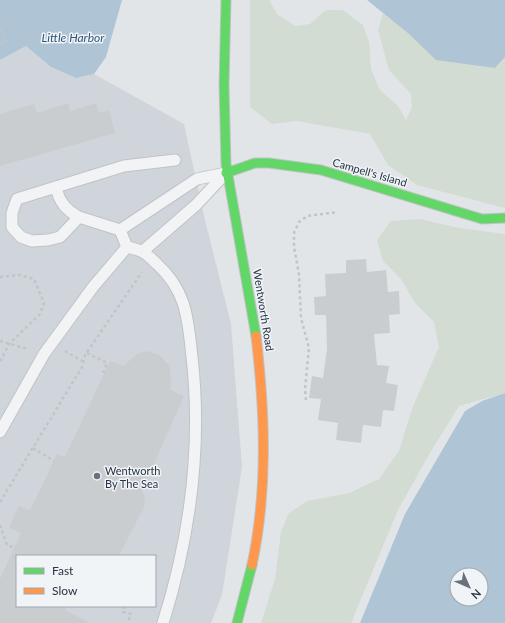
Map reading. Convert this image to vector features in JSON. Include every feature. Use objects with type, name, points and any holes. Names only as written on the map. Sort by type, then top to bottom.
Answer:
[{"type":"main road","name":"Wentworth Road","points":[[226,0],[224,125],[226,173],[250,292],[261,366],[265,416],[265,467],[260,518],[252,568],[237,623]]},
{"type":"main road","name":"Campell's Island","points":[[226,173],[255,163],[269,163],[320,170],[482,218],[505,218]]},
{"type":"lane","points":[[79,217],[60,237],[48,240],[32,241],[21,237],[12,227],[12,213],[17,199],[124,166],[175,160]]},
{"type":"lane","points":[[120,230],[197,179],[226,173]]},
{"type":"lane","points":[[143,250],[196,205],[226,173]]},
{"type":"lane","points":[[56,187],[58,197],[64,206],[79,217],[120,230]]},
{"type":"lane","points":[[120,230],[127,247]]},
{"type":"lane","points":[[127,247],[143,250],[152,258],[167,273],[183,299],[187,315],[193,369],[197,423],[190,500],[184,539],[163,623]]},
{"type":"lane","points":[[0,432],[44,354],[93,287],[127,247]]},
{"type":"path","points":[[0,29],[6,40],[0,44]]},
{"type":"path","points":[[306,400],[305,389],[309,348],[301,318],[299,274],[294,247],[294,233],[299,222],[307,216],[338,212]]},
{"type":"path","points":[[0,502],[82,367],[87,352],[152,258]]},
{"type":"path","points":[[0,277],[19,276],[34,279],[44,303],[40,314],[9,344],[0,362]]},
{"type":"path","points":[[0,341],[44,354]]},
{"type":"path","points":[[53,343],[84,362]]},
{"type":"path","points":[[87,352],[107,363],[102,373],[104,374]]},
{"type":"path","points":[[33,448],[54,461]]},
{"type":"path","points":[[0,525],[7,545],[14,548]]},
{"type":"path","points":[[124,607],[123,612],[131,614],[128,623]]},
{"type":"shaded area","points":[[250,0],[269,0],[277,14],[295,26],[310,24],[326,10],[343,10],[363,25],[369,42],[371,69],[380,90],[398,106],[406,120],[412,107],[411,94],[389,70],[378,30],[383,13],[409,34],[473,64],[495,68],[505,57],[505,208],[417,185],[388,165],[370,134],[297,121],[272,124],[250,107]]},
{"type":"shaded area","points":[[26,46],[51,67],[76,78],[94,74],[184,124],[204,216],[231,324],[242,467],[222,595],[211,623],[0,623],[0,60]]},
{"type":"shaded area","points":[[420,219],[459,228],[505,234],[505,393],[459,406],[431,451],[398,510],[351,623],[261,623],[275,579],[281,532],[289,513],[307,501],[349,493],[379,479],[399,451],[412,409],[439,347],[434,322],[415,303],[401,279],[383,261],[377,240],[391,221]]},
{"type":"water","name":"Little Harbor","points":[[0,0],[122,0],[106,57],[94,74],[76,78],[51,67],[26,46],[0,60]]},
{"type":"water","points":[[367,0],[505,0],[505,57],[495,68],[436,60],[409,34]]},
{"type":"water","points":[[505,393],[505,623],[360,623],[405,514],[465,411],[482,401]]},
{"type":"building","points":[[68,103],[70,111],[96,103],[99,113],[109,110],[115,133],[0,166],[0,114],[34,104],[37,113]]},
{"type":"building","points":[[366,259],[367,272],[386,270],[388,292],[399,291],[400,314],[389,315],[390,333],[374,334],[377,365],[389,366],[386,383],[398,385],[394,411],[383,410],[381,427],[363,425],[361,443],[336,440],[338,423],[318,420],[321,399],[309,398],[312,376],[323,378],[327,349],[326,315],[315,315],[314,297],[326,296],[325,274],[346,273],[346,260]]},
{"type":"building","name":"Wentworth By The Sea","points":[[147,351],[159,355],[170,366],[171,390],[184,396],[142,491],[145,497],[144,507],[120,555],[16,555],[16,607],[67,607],[65,610],[90,623],[0,623],[0,579],[21,533],[9,528],[19,506],[30,511],[57,454],[65,457],[110,361],[123,366],[139,353]]},
{"type":"traffic: fast","points":[[226,0],[224,85],[226,164],[256,336]]},
{"type":"traffic: fast","points":[[226,173],[255,163],[269,163],[321,170],[482,219],[505,218]]},
{"type":"traffic: fast","points":[[237,623],[252,565]]},
{"type":"traffic: slow","points":[[252,565],[261,508],[263,479],[263,422],[256,336]]},
{"type":"place","name":"Wentworth By The Sea","points":[[97,476]]}]
